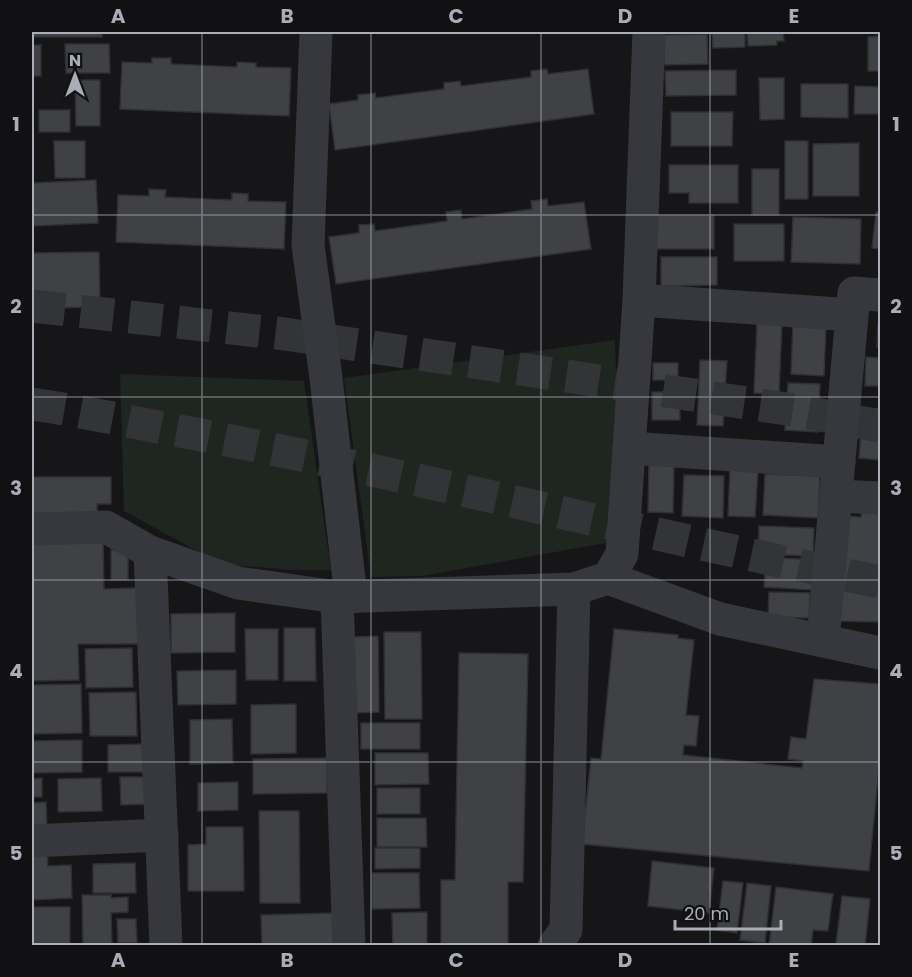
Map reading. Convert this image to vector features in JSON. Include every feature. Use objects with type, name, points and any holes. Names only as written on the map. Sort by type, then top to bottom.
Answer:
[{"type":"street","points":[[316,32],[308,245],[326,378],[344,597],[349,945]]},
{"type":"street","points":[[608,578],[622,554],[639,300],[649,32]]},
{"type":"street","points":[[823,640],[854,293],[880,295]]},
{"type":"street","points":[[639,300],[852,315]]},
{"type":"street","points":[[629,448],[839,462]]},
{"type":"street","points":[[836,496],[880,498]]},
{"type":"street","points":[[32,529],[106,527],[150,552],[238,582],[344,597],[574,589],[608,578],[720,619],[880,653]]},
{"type":"street","points":[[150,552],[166,945]]},
{"type":"street","points":[[554,945],[566,930],[574,589]]},
{"type":"street","points":[[32,841],[162,835]]},
{"type":"shaded area","points":[[615,340],[617,404],[611,542],[422,576],[371,577],[344,378]]},
{"type":"shaded area","points":[[120,374],[304,381],[331,570],[293,570],[221,564],[124,511]]},
{"type":"building","points":[[32,32],[102,32],[102,37],[32,37]]},
{"type":"building","points":[[712,32],[745,32],[745,47],[713,48]]},
{"type":"building","points":[[747,32],[783,32],[784,41],[777,41],[777,45],[748,46]]},
{"type":"building","points":[[707,34],[708,64],[664,65],[663,35]]},
{"type":"building","points":[[880,36],[880,71],[868,71],[868,37]]},
{"type":"building","points":[[65,44],[109,44],[110,73],[66,73]]},
{"type":"building","points":[[32,45],[41,45],[41,76],[32,76]]},
{"type":"building","points":[[152,58],[171,58],[171,64],[237,67],[237,62],[256,63],[256,67],[291,68],[289,116],[120,109],[122,62],[152,63]]},
{"type":"building","points":[[547,69],[548,74],[588,69],[594,114],[335,150],[329,104],[358,100],[358,95],[375,93],[376,98],[444,89],[444,83],[460,81],[461,86],[531,77],[531,71]]},
{"type":"building","points":[[736,70],[736,95],[666,96],[665,71]]},
{"type":"building","points":[[759,78],[784,78],[784,119],[760,120]]},
{"type":"building","points":[[75,80],[100,80],[100,126],[76,126]]},
{"type":"building","points":[[801,84],[848,84],[848,118],[801,117]]},
{"type":"building","points":[[855,86],[880,87],[880,114],[854,114]]},
{"type":"building","points":[[39,110],[70,110],[70,132],[39,132]]},
{"type":"building","points":[[671,112],[733,112],[732,146],[671,146]]},
{"type":"building","points":[[54,141],[85,141],[85,178],[55,178]]},
{"type":"building","points":[[785,141],[808,141],[808,199],[785,199]]},
{"type":"building","points":[[859,143],[859,196],[813,196],[813,144]]},
{"type":"building","points":[[669,165],[738,165],[738,203],[689,203],[689,193],[669,193]]},
{"type":"building","points":[[752,169],[779,169],[779,215],[752,215]]},
{"type":"building","points":[[96,180],[98,223],[32,226],[32,183]]},
{"type":"building","points":[[149,189],[166,190],[165,197],[232,200],[232,193],[248,194],[248,201],[286,202],[284,249],[116,242],[118,195],[149,196]]},
{"type":"building","points":[[547,199],[548,206],[584,202],[591,249],[336,284],[329,237],[359,233],[359,225],[374,224],[375,231],[447,221],[446,212],[461,210],[462,219],[532,209],[531,201]]},
{"type":"building","points":[[876,212],[880,213],[880,249],[872,248]]},
{"type":"building","points":[[654,215],[714,215],[714,249],[654,249]]},
{"type":"building","points":[[793,217],[861,219],[860,264],[791,262]]},
{"type":"building","points":[[734,224],[784,224],[784,261],[734,261]]},
{"type":"building","points":[[99,252],[100,307],[32,308],[32,253]]},
{"type":"building","points":[[661,257],[717,257],[717,285],[661,286]]},
{"type":"building","points":[[757,323],[782,324],[779,394],[754,393]]},
{"type":"building","points":[[878,323],[880,323],[880,347],[877,347]]},
{"type":"building","points":[[793,324],[826,326],[824,376],[791,374]]},
{"type":"building","points":[[866,357],[880,358],[880,386],[865,386]]},
{"type":"building","points":[[700,360],[727,361],[723,426],[697,425]]},
{"type":"building","points":[[653,363],[678,363],[678,380],[653,380]]},
{"type":"building","points":[[788,383],[820,384],[818,432],[785,430]]},
{"type":"building","points":[[652,392],[679,392],[680,420],[652,420]]},
{"type":"building","points":[[863,408],[880,409],[880,460],[859,458]]},
{"type":"building","points":[[649,464],[674,465],[673,513],[648,512]]},
{"type":"building","points":[[730,469],[758,471],[755,517],[728,516]]},
{"type":"building","points":[[765,474],[820,476],[818,518],[763,515]]},
{"type":"building","points":[[684,475],[724,476],[723,518],[682,516]]},
{"type":"building","points":[[32,477],[111,477],[111,504],[97,504],[97,514],[32,514]]},
{"type":"building","points":[[862,510],[880,511],[880,622],[839,621],[843,516],[861,517]]},
{"type":"building","points":[[759,526],[814,528],[813,556],[758,554]]},
{"type":"building","points":[[103,541],[104,589],[138,588],[139,644],[78,644],[79,680],[32,681],[32,542]]},
{"type":"building","points":[[111,550],[128,550],[128,580],[111,580]]},
{"type":"building","points":[[766,557],[814,560],[813,590],[764,587]]},
{"type":"building","points":[[769,592],[810,593],[809,618],[768,617]]},
{"type":"building","points":[[235,613],[235,652],[171,653],[171,614]]},
{"type":"building","points":[[284,628],[315,628],[316,681],[284,681]]},
{"type":"building","points":[[245,629],[278,629],[278,680],[246,680]]},
{"type":"building","points":[[614,629],[678,635],[678,638],[694,640],[686,715],[699,716],[696,746],[684,745],[683,755],[802,768],[803,761],[788,759],[791,737],[806,739],[814,679],[880,684],[880,757],[869,871],[582,844],[591,758],[601,759]]},
{"type":"building","points":[[384,632],[421,632],[422,719],[385,719]]},
{"type":"building","points":[[378,636],[379,712],[354,713],[353,637]]},
{"type":"building","points":[[132,648],[133,687],[86,688],[85,649]]},
{"type":"building","points":[[459,653],[528,654],[523,882],[508,882],[508,946],[441,946],[441,880],[455,880]]},
{"type":"building","points":[[236,670],[236,704],[178,705],[177,671]]},
{"type":"building","points":[[81,684],[82,733],[32,734],[32,685]]},
{"type":"building","points":[[136,692],[137,736],[90,736],[89,693]]},
{"type":"building","points":[[296,704],[296,753],[251,754],[251,705]]},
{"type":"building","points":[[232,719],[233,763],[190,764],[190,720]]},
{"type":"building","points":[[361,723],[420,723],[420,749],[361,749]]},
{"type":"building","points":[[82,740],[82,772],[32,773],[32,741]]},
{"type":"building","points":[[146,744],[147,772],[108,772],[108,745]]},
{"type":"building","points":[[375,753],[428,753],[429,784],[375,785]]},
{"type":"building","points":[[327,758],[327,793],[253,794],[253,759]]},
{"type":"building","points":[[120,777],[149,777],[150,804],[121,805]]},
{"type":"building","points":[[42,778],[42,797],[32,797],[32,779]]},
{"type":"building","points":[[101,778],[102,811],[58,812],[58,779]]},
{"type":"building","points":[[238,782],[238,810],[198,811],[198,783]]},
{"type":"building","points":[[377,788],[420,788],[420,814],[377,814]]},
{"type":"building","points":[[46,802],[47,830],[32,831],[32,803]]},
{"type":"building","points":[[259,811],[299,811],[300,903],[260,903]]},
{"type":"building","points":[[377,818],[426,818],[427,847],[377,847]]},
{"type":"building","points":[[206,827],[243,827],[244,891],[188,891],[188,845],[206,844]]},
{"type":"building","points":[[375,848],[420,848],[420,868],[375,869]]},
{"type":"building","points":[[47,851],[48,866],[71,865],[72,898],[32,900],[32,852]]},
{"type":"building","points":[[652,861],[714,868],[709,913],[648,906]]},
{"type":"building","points":[[135,863],[136,893],[93,893],[93,864]]},
{"type":"building","points":[[372,873],[419,873],[420,908],[372,909]]},
{"type":"building","points":[[723,881],[743,883],[737,933],[717,930]]},
{"type":"building","points":[[747,883],[771,886],[765,943],[740,940]]},
{"type":"building","points":[[776,887],[833,894],[828,931],[813,930],[811,946],[769,946]]},
{"type":"building","points":[[82,895],[128,897],[128,912],[111,913],[112,945],[83,946]]},
{"type":"building","points":[[842,896],[870,899],[865,946],[836,944]]},
{"type":"building","points":[[32,907],[70,907],[70,946],[32,946]]},
{"type":"building","points":[[427,912],[427,946],[393,946],[392,913]]},
{"type":"building","points":[[335,913],[336,946],[262,946],[261,915]]},
{"type":"building","points":[[117,919],[136,919],[137,943],[118,943]]},
{"type":"tunnel","points":[[32,306],[285,334],[794,410],[880,426]]},
{"type":"tunnel","points":[[32,404],[286,452],[880,582]]}]
